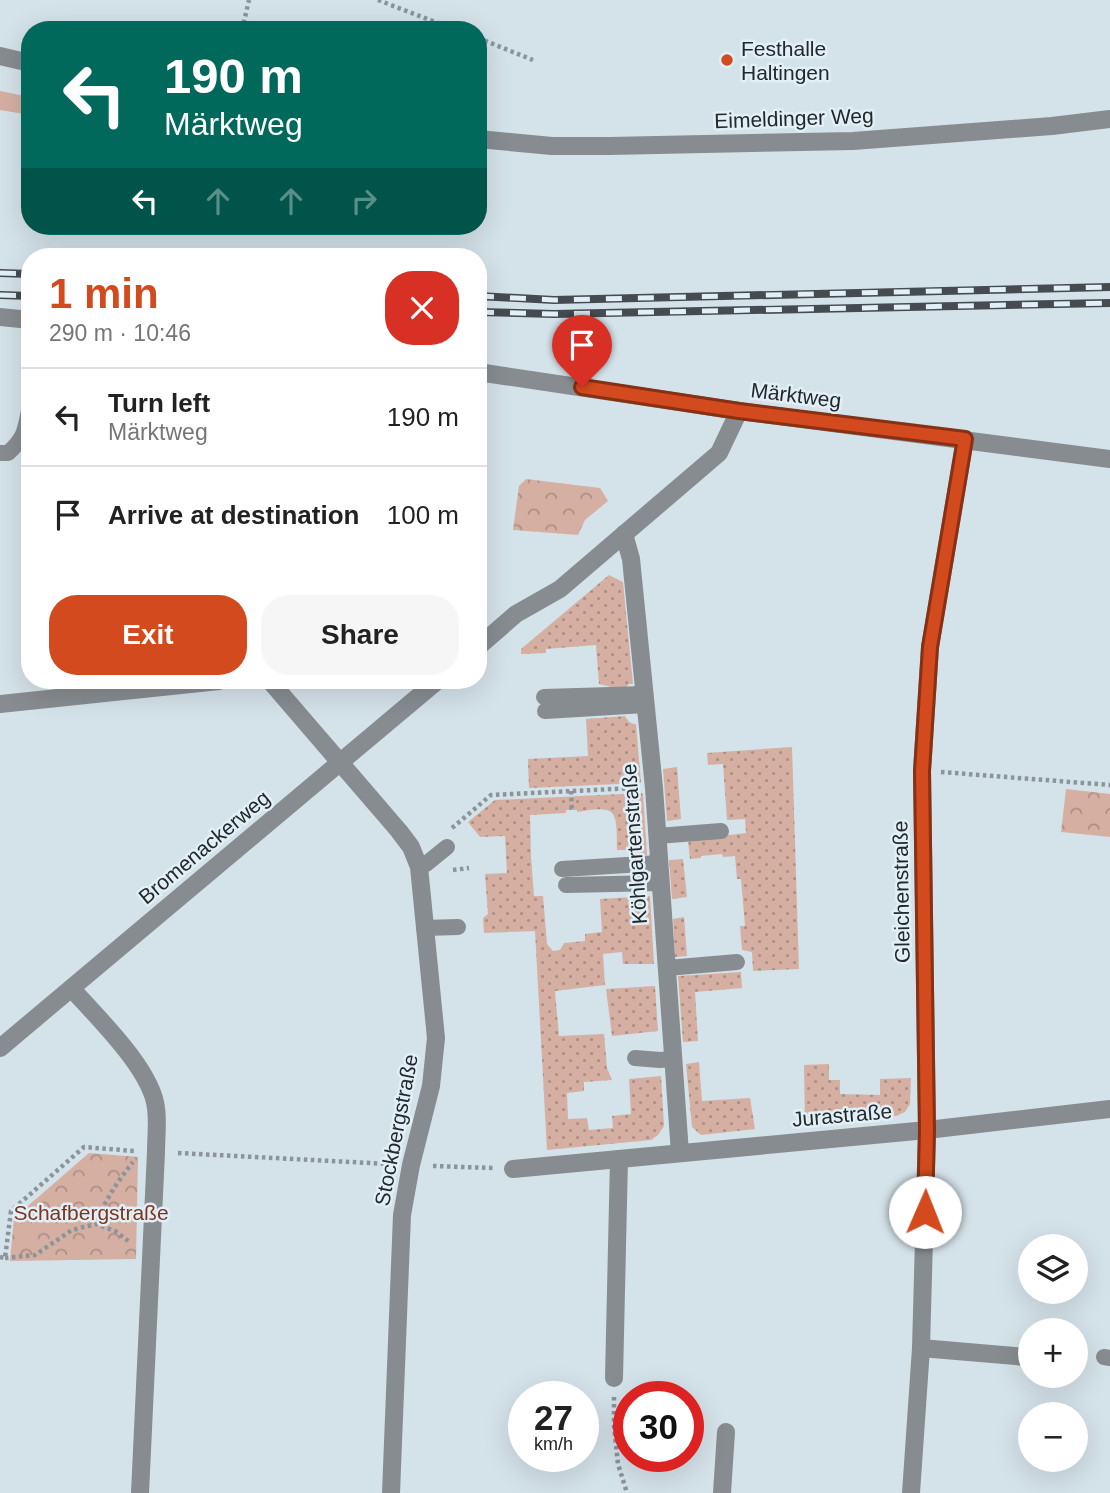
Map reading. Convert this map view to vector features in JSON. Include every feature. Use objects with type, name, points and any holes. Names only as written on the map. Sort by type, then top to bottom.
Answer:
[{"type":"street","points":[[0,56],[21,61]]},
{"type":"street","name":"Eimeldinger Weg","points":[[487,140],[609,146],[853,141],[1110,119]]},
{"type":"street","points":[[0,317],[21,319]]},
{"type":"street","name":"Märktweg","points":[[487,373],[739,411],[1110,459]]},
{"type":"street","points":[[487,639],[516,614],[560,589],[719,453],[739,411]]},
{"type":"street","name":"Gleichenstraße","points":[[911,1493],[921,1348],[927,1130],[922,771],[930,647],[965,439]]},
{"type":"street","name":"Köhlgartenstraße","points":[[624,534],[631,559],[654,788],[680,1153]]},
{"type":"street","points":[[0,704],[143,689]]},
{"type":"street","name":"Stockbergstraße","points":[[278,689],[411,847],[419,867],[436,1038],[431,1086],[402,1214],[391,1493]]},
{"type":"street","name":"Bromenackerweg","points":[[0,1048],[428,689]]},
{"type":"street","points":[[72,989],[136,1063],[152,1092],[156,1108],[140,1493]]},
{"type":"street","name":"Jurastraße","points":[[513,1169],[927,1130],[1110,1109]]},
{"type":"street","points":[[614,1378],[619,1159]]},
{"type":"street","points":[[921,1348],[1018,1356]]},
{"type":"street","points":[[722,1493],[726,1432]]},
{"type":"lane","points":[[0,453],[8,453],[21,440]]},
{"type":"lane","points":[[545,704],[645,699]]},
{"type":"lane","points":[[657,836],[721,831]]},
{"type":"lane","points":[[419,867],[426,864],[448,839]]},
{"type":"lane","points":[[659,863],[564,877],[660,883]]},
{"type":"lane","points":[[424,929],[458,927]]},
{"type":"lane","points":[[667,968],[737,962]]},
{"type":"lane","points":[[635,1058],[673,1059]]},
{"type":"path","points":[[244,21],[249,0]]},
{"type":"path","points":[[378,0],[433,21]]},
{"type":"path","points":[[487,42],[533,60]]},
{"type":"path","points":[[922,771],[1110,785]]},
{"type":"path","points":[[448,839],[491,795],[654,788]]},
{"type":"path","points":[[571,791],[572,810]]},
{"type":"path","points":[[96,1224],[104,1203],[141,1151],[84,1147],[11,1211],[3,1257],[35,1255],[72,1230],[96,1224],[115,1231],[151,1258]]},
{"type":"path","points":[[156,1152],[513,1169]]},
{"type":"path","points":[[614,1378],[614,1426],[618,1464],[627,1493]]},
{"type":"green space","points":[[0,91],[21,95],[21,114],[0,110]]},
{"type":"green space","points":[[526,479],[600,488],[608,501],[585,520],[578,535],[513,530],[519,486]]},
{"type":"green space","points":[[609,575],[623,582],[633,684],[629,684],[624,690],[599,684],[596,645],[521,654],[521,649]]},
{"type":"green space","points":[[625,716],[629,722],[636,724],[641,783],[529,788],[528,759],[588,756],[586,719]]},
{"type":"green space","points":[[792,747],[799,969],[753,971],[752,952],[742,950],[740,926],[745,926],[741,879],[737,879],[735,856],[723,857],[722,854],[690,859],[688,840],[746,833],[745,819],[727,820],[723,764],[708,765],[707,753]]},
{"type":"green space","points":[[677,767],[681,819],[667,821],[663,769]]},
{"type":"green space","points":[[1066,789],[1110,794],[1110,837],[1061,832]]},
{"type":"green space","points":[[643,793],[647,855],[642,856],[630,850],[617,850],[613,815],[599,809],[530,815],[531,857],[534,896],[543,896],[547,944],[553,951],[560,950],[564,943],[585,941],[585,934],[602,932],[600,899],[650,896],[654,964],[623,964],[622,952],[603,954],[605,985],[555,991],[559,1036],[604,1034],[607,1068],[612,1080],[584,1082],[584,1091],[567,1093],[568,1119],[587,1118],[589,1130],[613,1128],[612,1116],[631,1114],[629,1079],[661,1076],[664,1126],[651,1140],[547,1150],[535,931],[484,933],[483,918],[488,914],[485,874],[507,873],[505,836],[480,837],[468,822],[495,800]]},
{"type":"green space","points":[[683,859],[687,897],[672,899],[669,860]]},
{"type":"green space","points":[[684,917],[687,956],[675,957],[673,919]]},
{"type":"green space","points":[[741,972],[742,988],[695,992],[698,1041],[683,1042],[678,976]]},
{"type":"green space","points":[[655,986],[658,1031],[612,1036],[606,989]]},
{"type":"green space","points":[[699,1062],[702,1101],[750,1098],[755,1129],[701,1135],[692,1127],[686,1064]]},
{"type":"green space","points":[[829,1064],[829,1080],[840,1080],[840,1094],[880,1095],[880,1079],[911,1078],[910,1104],[905,1112],[896,1116],[805,1123],[804,1065]]},
{"type":"green space","name":"Schafbergstraße","points":[[89,1153],[138,1157],[136,1259],[10,1261],[14,1218]]},
{"type":"railway","points":[[0,273],[21,274]]},
{"type":"railway","points":[[487,296],[554,300],[1110,287]]},
{"type":"railway","points":[[0,295],[21,296]]},
{"type":"railway","points":[[487,312],[554,314],[1110,303]]},
{"type":"place","name":"Festhalle Haltingen","points":[[727,60]]},
{"type":"route","points":[[582,387],[739,411],[965,439],[930,647],[922,771],[927,1130],[925,1212]]}]
